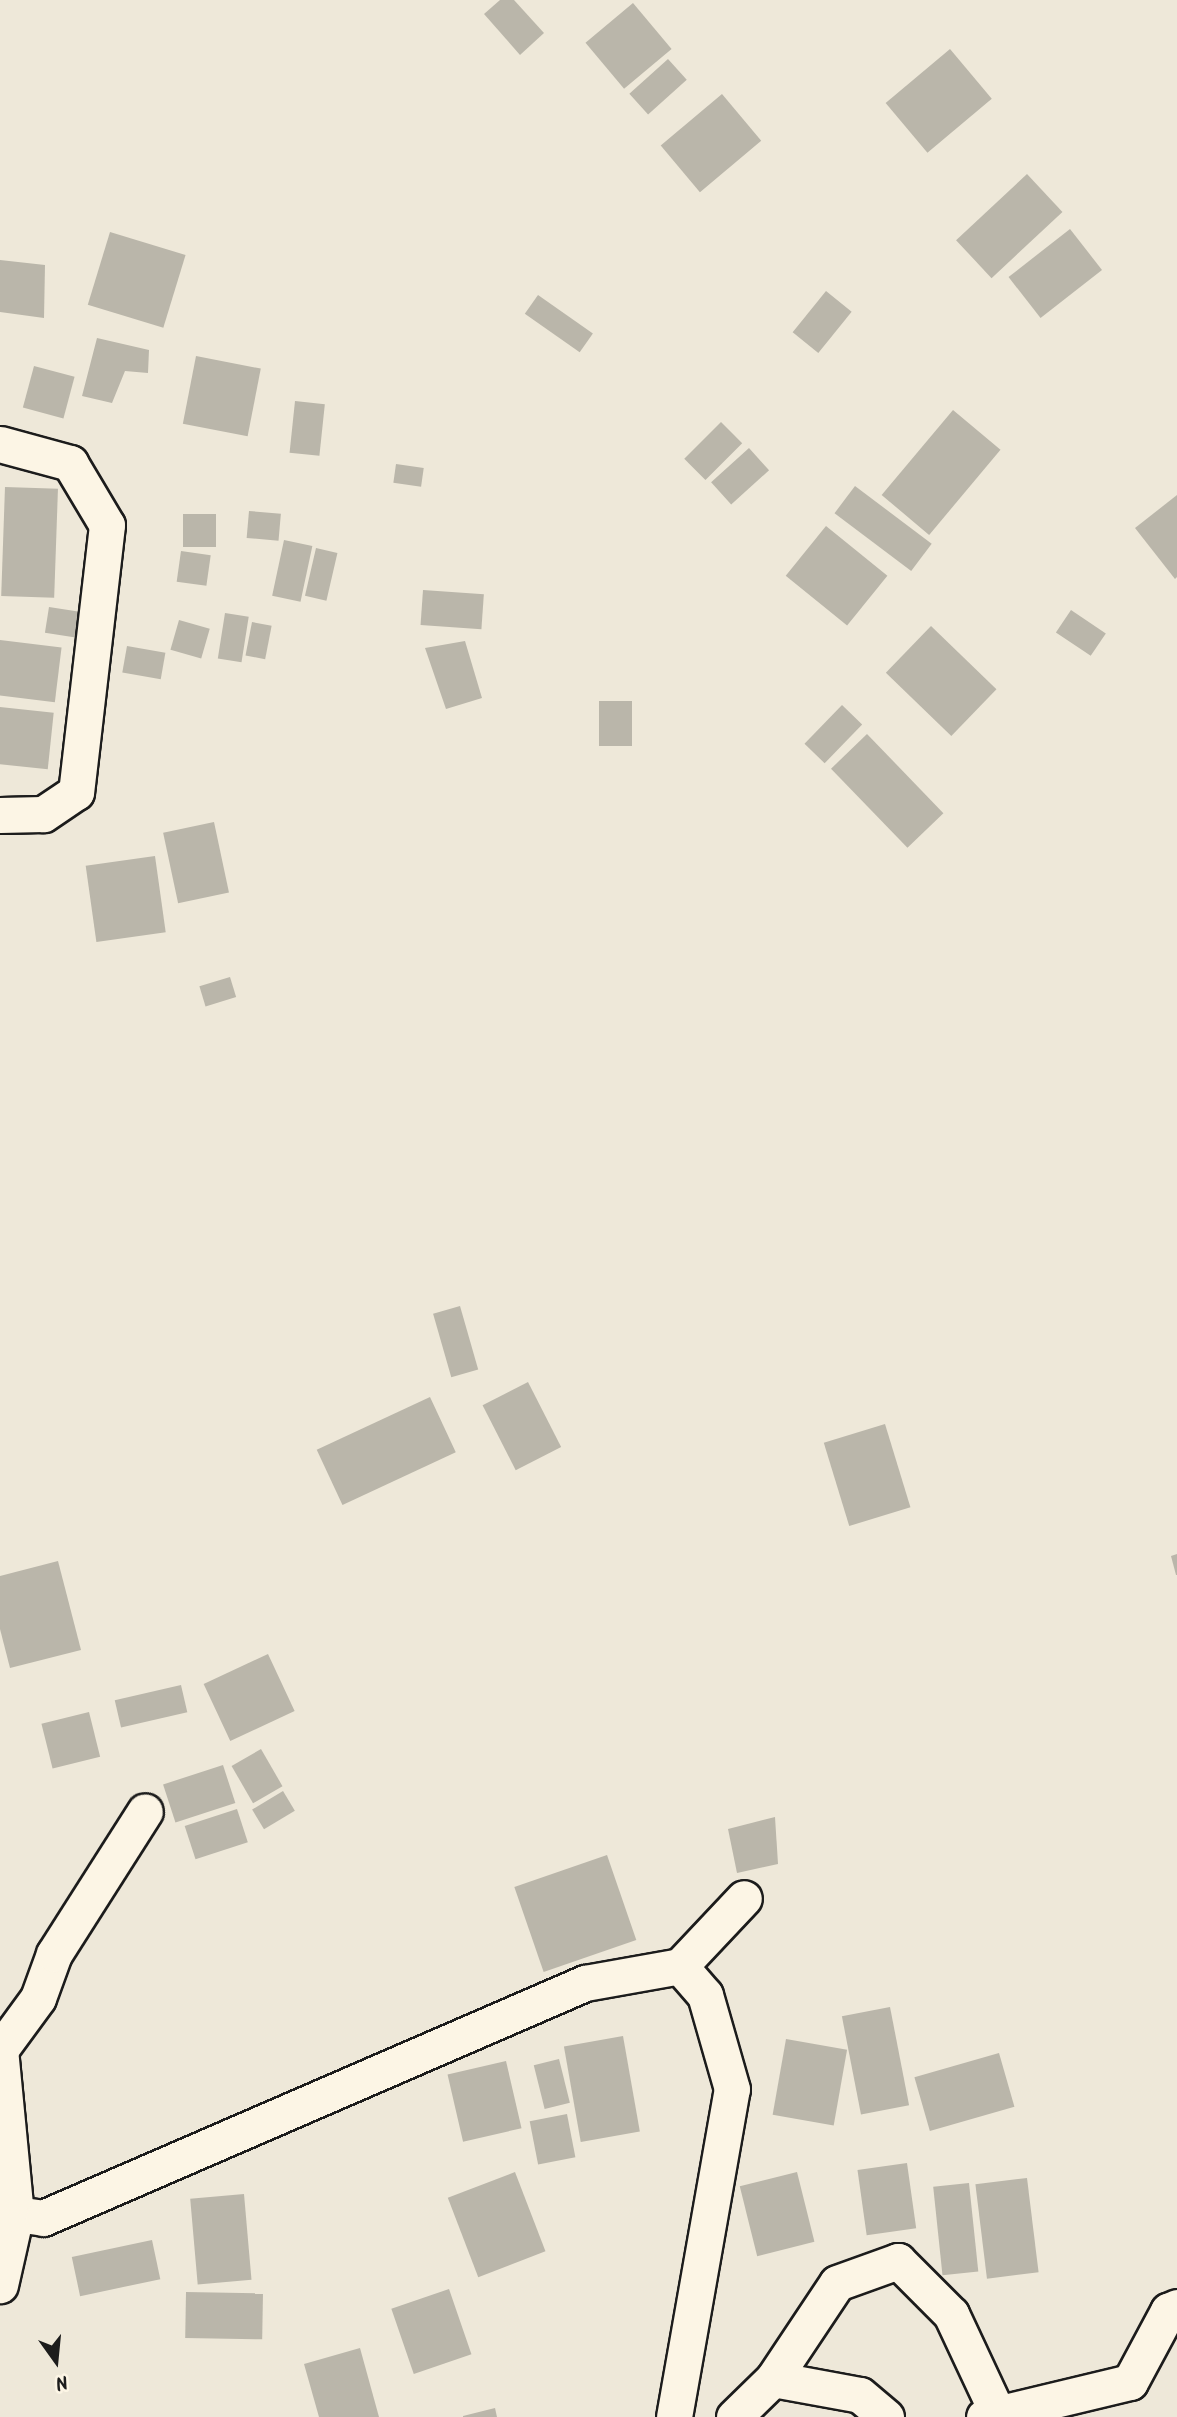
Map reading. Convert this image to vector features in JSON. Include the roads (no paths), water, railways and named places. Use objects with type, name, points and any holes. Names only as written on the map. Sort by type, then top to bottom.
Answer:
[{"type":"street","points":[[0,444],[70,463],[107,526],[76,792],[43,814],[0,815]]},
{"type":"street","points":[[0,2285],[16,2214],[0,2050],[38,1998],[54,1954],[145,1811]]},
{"type":"street","points":[[16,2214],[43,2218],[584,1983],[680,1966],[744,1898]]},
{"type":"street","points":[[674,2417],[707,2210],[732,2089],[705,1995],[680,1966]]},
{"type":"street","points":[[734,2417],[774,2379],[837,2283],[898,2261],[951,2314],[990,2414],[1130,2382],[1168,2311],[1177,2307]]},
{"type":"street","points":[[774,2379],[860,2395],[886,2417]]}]
